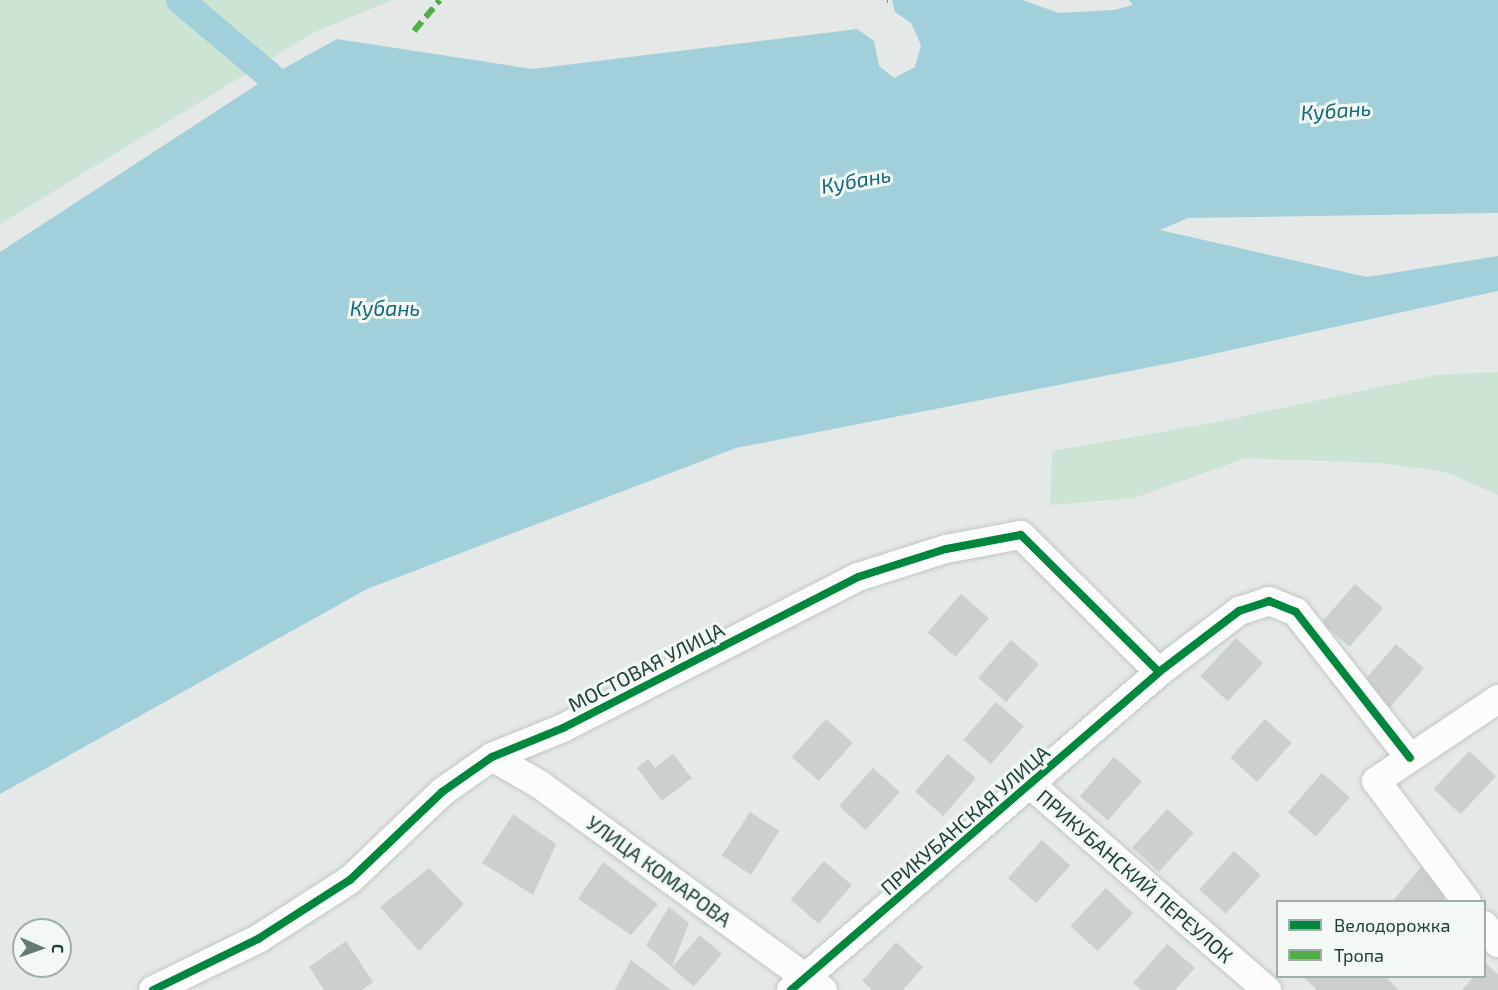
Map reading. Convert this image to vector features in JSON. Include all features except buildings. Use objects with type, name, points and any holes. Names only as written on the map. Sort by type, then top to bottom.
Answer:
[{"type":"street","name":"МОСТОВАЯ УЛИЦА","points":[[153,990],[258,939],[350,880],[442,792],[492,757],[563,728],[858,577],[945,549],[1021,535],[1159,672]]},
{"type":"street","name":"ПРИКУБАНСКАЯ УЛИЦА","points":[[807,986],[1159,672],[1239,611],[1269,601],[1296,612],[1410,758]]},
{"type":"street","points":[[1466,900],[1376,780],[1498,699]]},
{"type":"street","name":"УЛИЦА КОМАРОВА","points":[[492,757],[539,784],[807,986]]},
{"type":"street","name":"ПРИКУБАНСКИЙ ПЕРЕУЛОК","points":[[1031,785],[1267,990]]},
{"type":"street","points":[[1486,926],[1498,943]]},
{"type":"green space","points":[[0,0],[392,0],[313,33],[0,224]]},
{"type":"green space","points":[[1498,372],[1498,495],[1446,472],[1379,463],[1246,458],[1134,498],[1050,505],[1052,451],[1207,424],[1436,375]]},
{"type":"water","name":"Кубань","points":[[892,0],[1022,0],[1059,13],[1114,10],[1133,5],[1129,0],[1498,0],[1498,213],[1188,218],[1160,230],[1367,277],[1498,256],[1498,291],[1181,361],[736,448],[367,589],[0,794],[0,252],[270,76],[337,39],[533,69],[857,29],[874,41],[879,66],[894,78],[915,67],[921,45],[911,23],[895,12]]},
{"type":"waterway","points":[[180,0],[270,76]]},
{"type":"marked path","points":[[414,31],[440,0]]},
{"type":"cycle path","points":[[153,990],[258,939],[350,880],[442,792],[492,757],[563,728],[858,577],[946,549],[1021,535],[1159,672]]},
{"type":"cycle path","points":[[791,990],[1159,672],[1239,611],[1269,601],[1296,612],[1410,758]]}]
